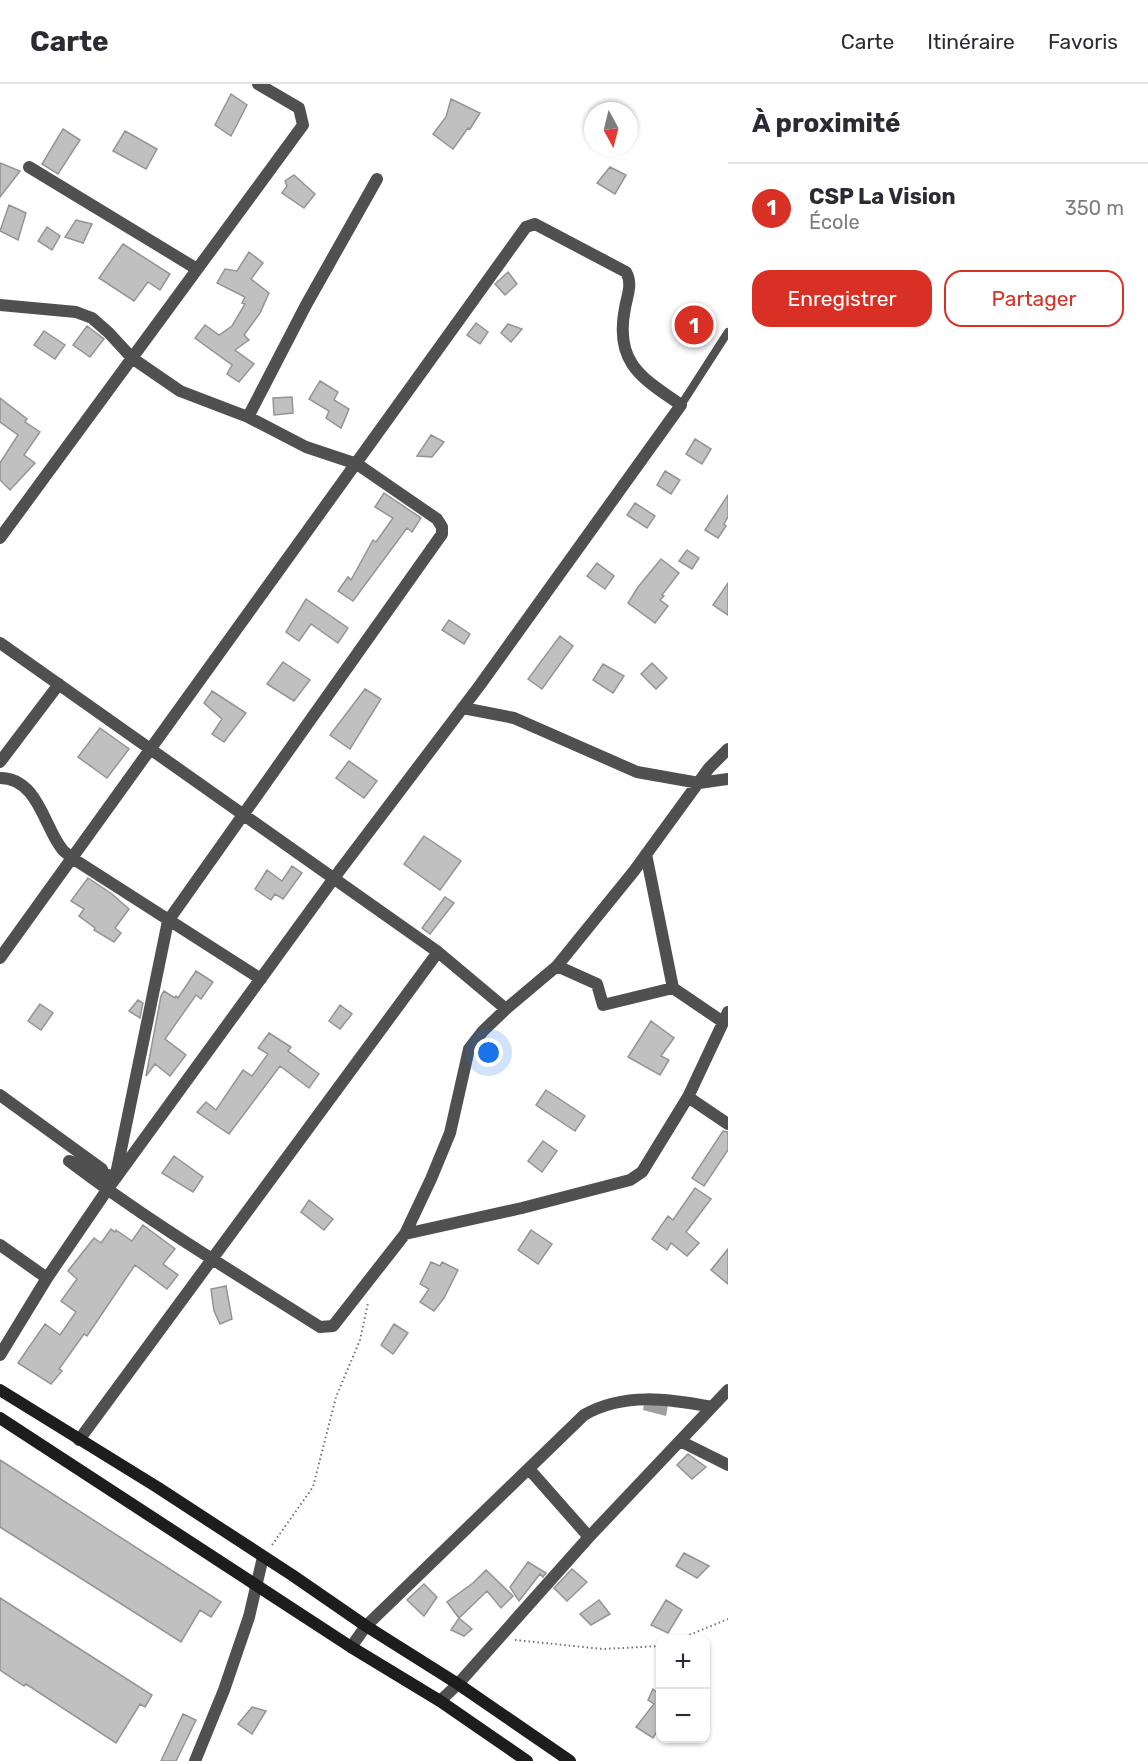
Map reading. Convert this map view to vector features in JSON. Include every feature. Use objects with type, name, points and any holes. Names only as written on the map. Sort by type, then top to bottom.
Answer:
[{"type":"main road","points":[[0,1390],[157,1487],[366,1626],[458,1684],[570,1761]]},
{"type":"main road","points":[[0,1418],[351,1647],[440,1701],[526,1761]]},
{"type":"street","points":[[0,538],[303,124],[299,108],[258,84]]},
{"type":"street","points":[[29,167],[197,269]]},
{"type":"street","points":[[248,417],[306,305],[377,179]]},
{"type":"street","points":[[0,958],[526,227],[535,224],[626,272],[629,277],[629,294],[622,330],[623,345],[630,362],[658,390],[681,405],[463,708],[334,878],[107,1190],[47,1278],[0,1355]]},
{"type":"street","points":[[0,305],[76,312],[92,318],[132,358],[180,391],[248,417],[306,447],[357,464],[437,519],[442,526],[442,534],[168,921],[116,1178]]},
{"type":"street","points":[[0,643],[438,952],[506,1009]]},
{"type":"street","points":[[0,762],[59,684]]},
{"type":"street","points":[[463,708],[514,718],[637,772],[699,783],[728,778]]},
{"type":"street","points":[[116,1178],[69,1161],[107,1190],[212,1260],[320,1327],[333,1326],[405,1234],[450,1133],[469,1049],[483,1031],[506,1009],[557,966],[728,749]]},
{"type":"street","points":[[0,778],[17,782],[38,803],[62,849],[72,858],[261,979]]},
{"type":"street","points":[[646,854],[674,988]]},
{"type":"street","points":[[79,1440],[438,952]]},
{"type":"street","points":[[405,1234],[522,1208],[630,1180],[642,1172],[688,1096],[725,1017],[674,988],[603,1005],[597,984],[557,966]]},
{"type":"street","points":[[0,1095],[116,1178]]},
{"type":"street","points":[[688,1096],[728,1124]]},
{"type":"street","points":[[0,1245],[47,1278]]},
{"type":"street","points":[[440,1701],[458,1684],[589,1537],[728,1390]]},
{"type":"street","points":[[351,1647],[366,1626],[584,1414],[595,1408],[645,1398],[676,1400],[711,1407]]},
{"type":"street","points":[[680,1441],[728,1465]]},
{"type":"street","points":[[529,1469],[589,1537]]},
{"type":"street","points":[[195,1761],[224,1690],[249,1617],[263,1557]]},
{"type":"lane","points":[[681,405],[728,332]]},
{"type":"path","points":[[263,1557],[314,1487],[336,1397],[360,1340],[370,1294]]},
{"type":"path","points":[[689,1635],[728,1619]]},
{"type":"path","points":[[498,1638],[603,1649],[656,1646]]},
{"type":"shaded area","points":[[645,1398],[669,1400],[666,1416],[643,1410]]},
{"type":"building","points":[[231,94],[247,105],[231,136],[215,125]]},
{"type":"building","points":[[451,99],[480,113],[453,149],[433,134],[446,117]]},
{"type":"building","points":[[63,129],[80,140],[58,174],[42,164]]},
{"type":"building","points":[[125,131],[157,149],[146,169],[113,151]]},
{"type":"building","points":[[0,163],[20,171],[0,197]]},
{"type":"building","points":[[610,167],[626,175],[615,194],[597,183]]},
{"type":"building","points":[[294,175],[315,194],[304,208],[282,193],[287,186],[285,181]]},
{"type":"building","points":[[9,205],[26,213],[18,240],[0,231]]},
{"type":"building","points":[[76,220],[92,224],[83,243],[65,237]]},
{"type":"building","points":[[47,227],[60,236],[52,250],[38,241]]},
{"type":"building","points":[[123,244],[170,274],[160,290],[148,282],[134,301],[99,278]]},
{"type":"building","points":[[249,252],[263,263],[251,279],[269,293],[260,313],[244,335],[249,340],[235,350],[254,364],[239,382],[227,374],[232,365],[195,338],[205,325],[219,335],[232,326],[245,304],[242,303],[245,297],[217,283],[225,269],[237,271]]},
{"type":"building","points":[[508,272],[517,284],[505,295],[495,284]]},
{"type":"building","points":[[476,323],[488,332],[480,344],[467,335]]},
{"type":"building","points":[[508,324],[522,329],[511,342],[501,333]]},
{"type":"building","points":[[87,326],[104,339],[90,357],[73,345]]},
{"type":"building","points":[[44,331],[65,345],[55,359],[34,345]]},
{"type":"building","points":[[320,381],[338,392],[334,400],[349,409],[341,428],[326,418],[329,411],[309,399]]},
{"type":"building","points":[[292,397],[293,413],[274,415],[273,398]]},
{"type":"building","points":[[0,398],[27,419],[25,422],[40,432],[24,455],[35,463],[10,490],[0,480],[0,463],[18,435],[0,422]]},
{"type":"building","points":[[431,435],[444,442],[432,457],[417,456]]},
{"type":"building","points":[[695,439],[711,449],[702,464],[686,454]]},
{"type":"building","points":[[665,471],[680,480],[671,494],[657,485]]},
{"type":"building","points":[[384,493],[421,518],[412,532],[407,528],[353,601],[338,591],[348,577],[351,580],[373,540],[376,542],[393,518],[375,507]]},
{"type":"building","points":[[728,495],[728,517],[724,524],[726,526],[718,538],[705,530]]},
{"type":"building","points":[[635,503],[655,516],[647,528],[627,515]]},
{"type":"building","points":[[687,550],[699,558],[692,569],[679,561]]},
{"type":"building","points":[[661,559],[679,573],[662,595],[664,596],[660,600],[668,606],[655,623],[628,603]]},
{"type":"building","points":[[597,563],[614,576],[605,589],[587,576]]},
{"type":"building","points":[[728,583],[728,615],[713,605]]},
{"type":"building","points":[[306,599],[348,628],[338,643],[311,624],[299,641],[286,632]]},
{"type":"building","points":[[449,620],[470,634],[464,644],[442,630]]},
{"type":"building","points":[[560,636],[573,646],[542,689],[528,679]]},
{"type":"building","points":[[283,662],[310,680],[294,701],[267,684]]},
{"type":"building","points":[[652,663],[667,678],[656,689],[641,674]]},
{"type":"building","points":[[603,664],[624,676],[613,693],[593,680]]},
{"type":"building","points":[[365,689],[381,699],[350,749],[330,735]]},
{"type":"building","points":[[212,691],[246,713],[224,742],[212,734],[222,719],[204,703]]},
{"type":"building","points":[[100,728],[129,749],[107,778],[78,757]]},
{"type":"building","points":[[349,761],[377,781],[364,798],[336,778]]},
{"type":"building","points":[[424,836],[461,861],[440,890],[404,864]]},
{"type":"building","points":[[292,866],[302,873],[283,899],[275,894],[271,900],[255,889],[267,870],[282,881]]},
{"type":"building","points":[[88,878],[129,909],[115,928],[121,933],[114,942],[94,930],[95,928],[79,916],[84,909],[71,901]]},
{"type":"building","points":[[445,897],[454,903],[430,934],[422,928]]},
{"type":"building","points":[[196,971],[213,982],[201,999],[196,995],[165,1039],[186,1055],[170,1076],[155,1064],[146,1076],[161,996],[164,991],[178,998]]},
{"type":"building","points":[[138,1000],[143,1003],[140,1018],[129,1011]]},
{"type":"building","points":[[40,1004],[53,1013],[41,1030],[28,1021]]},
{"type":"building","points":[[340,1005],[352,1014],[340,1029],[329,1021]]},
{"type":"building","points":[[651,1021],[674,1038],[661,1056],[669,1060],[660,1075],[628,1057]]},
{"type":"building","points":[[269,1033],[291,1047],[288,1051],[319,1074],[309,1088],[280,1066],[229,1134],[197,1112],[206,1102],[216,1110],[243,1070],[252,1076],[268,1054],[258,1048]]},
{"type":"building","points":[[546,1090],[585,1116],[575,1131],[536,1105]]},
{"type":"building","points":[[723,1131],[728,1132],[728,1150],[704,1186],[692,1178]]},
{"type":"building","points":[[543,1141],[557,1151],[542,1172],[528,1161]]},
{"type":"building","points":[[174,1156],[203,1177],[193,1192],[162,1173]]},
{"type":"building","points":[[695,1188],[711,1199],[686,1232],[699,1243],[687,1256],[671,1243],[667,1250],[652,1239],[668,1216],[673,1220]]},
{"type":"building","points":[[309,1200],[333,1219],[324,1230],[301,1212]]},
{"type":"building","points":[[143,1225],[175,1249],[163,1264],[178,1275],[167,1289],[135,1265],[87,1336],[84,1334],[59,1369],[62,1371],[51,1384],[18,1363],[45,1324],[60,1335],[76,1312],[61,1301],[77,1279],[68,1271],[94,1238],[101,1243],[111,1229],[132,1241]]},
{"type":"building","points":[[531,1230],[552,1244],[538,1264],[518,1250]]},
{"type":"building","points":[[728,1249],[728,1284],[711,1270]]},
{"type":"building","points":[[431,1262],[440,1266],[442,1262],[458,1270],[444,1298],[434,1311],[420,1302],[429,1289],[420,1284]]},
{"type":"building","points":[[226,1286],[232,1319],[220,1324],[214,1311],[211,1289]]},
{"type":"building","points":[[394,1324],[408,1333],[393,1354],[381,1345]]},
{"type":"building","points":[[688,1454],[706,1467],[692,1479],[677,1465]]},
{"type":"building","points":[[0,1460],[221,1602],[211,1617],[200,1610],[181,1642],[0,1527]]},
{"type":"building","points":[[684,1553],[709,1566],[697,1578],[676,1566]]},
{"type":"building","points":[[528,1562],[546,1573],[543,1577],[540,1574],[519,1601],[510,1587]]},
{"type":"building","points":[[572,1569],[587,1582],[567,1601],[554,1588]]},
{"type":"building","points":[[486,1570],[513,1596],[501,1608],[487,1591],[459,1618],[447,1602],[473,1583]]},
{"type":"building","points":[[424,1584],[437,1597],[424,1616],[407,1600]]},
{"type":"building","points":[[0,1598],[152,1695],[145,1707],[140,1704],[116,1743],[26,1684],[24,1686],[0,1670]]},
{"type":"building","points":[[599,1600],[610,1614],[591,1625],[580,1614]]},
{"type":"building","points":[[666,1600],[682,1610],[668,1633],[651,1625]]},
{"type":"building","points":[[459,1618],[472,1629],[464,1636],[451,1630]]},
{"type":"building","points":[[653,1689],[656,1692],[656,1733],[653,1738],[636,1727],[654,1704],[648,1700]]},
{"type":"building","points":[[252,1707],[266,1711],[252,1734],[238,1724]]},
{"type":"building","points":[[183,1714],[196,1720],[176,1761],[161,1761]]},
{"type":"place","name":"CSP La Vision","points":[[694,325]]}]
